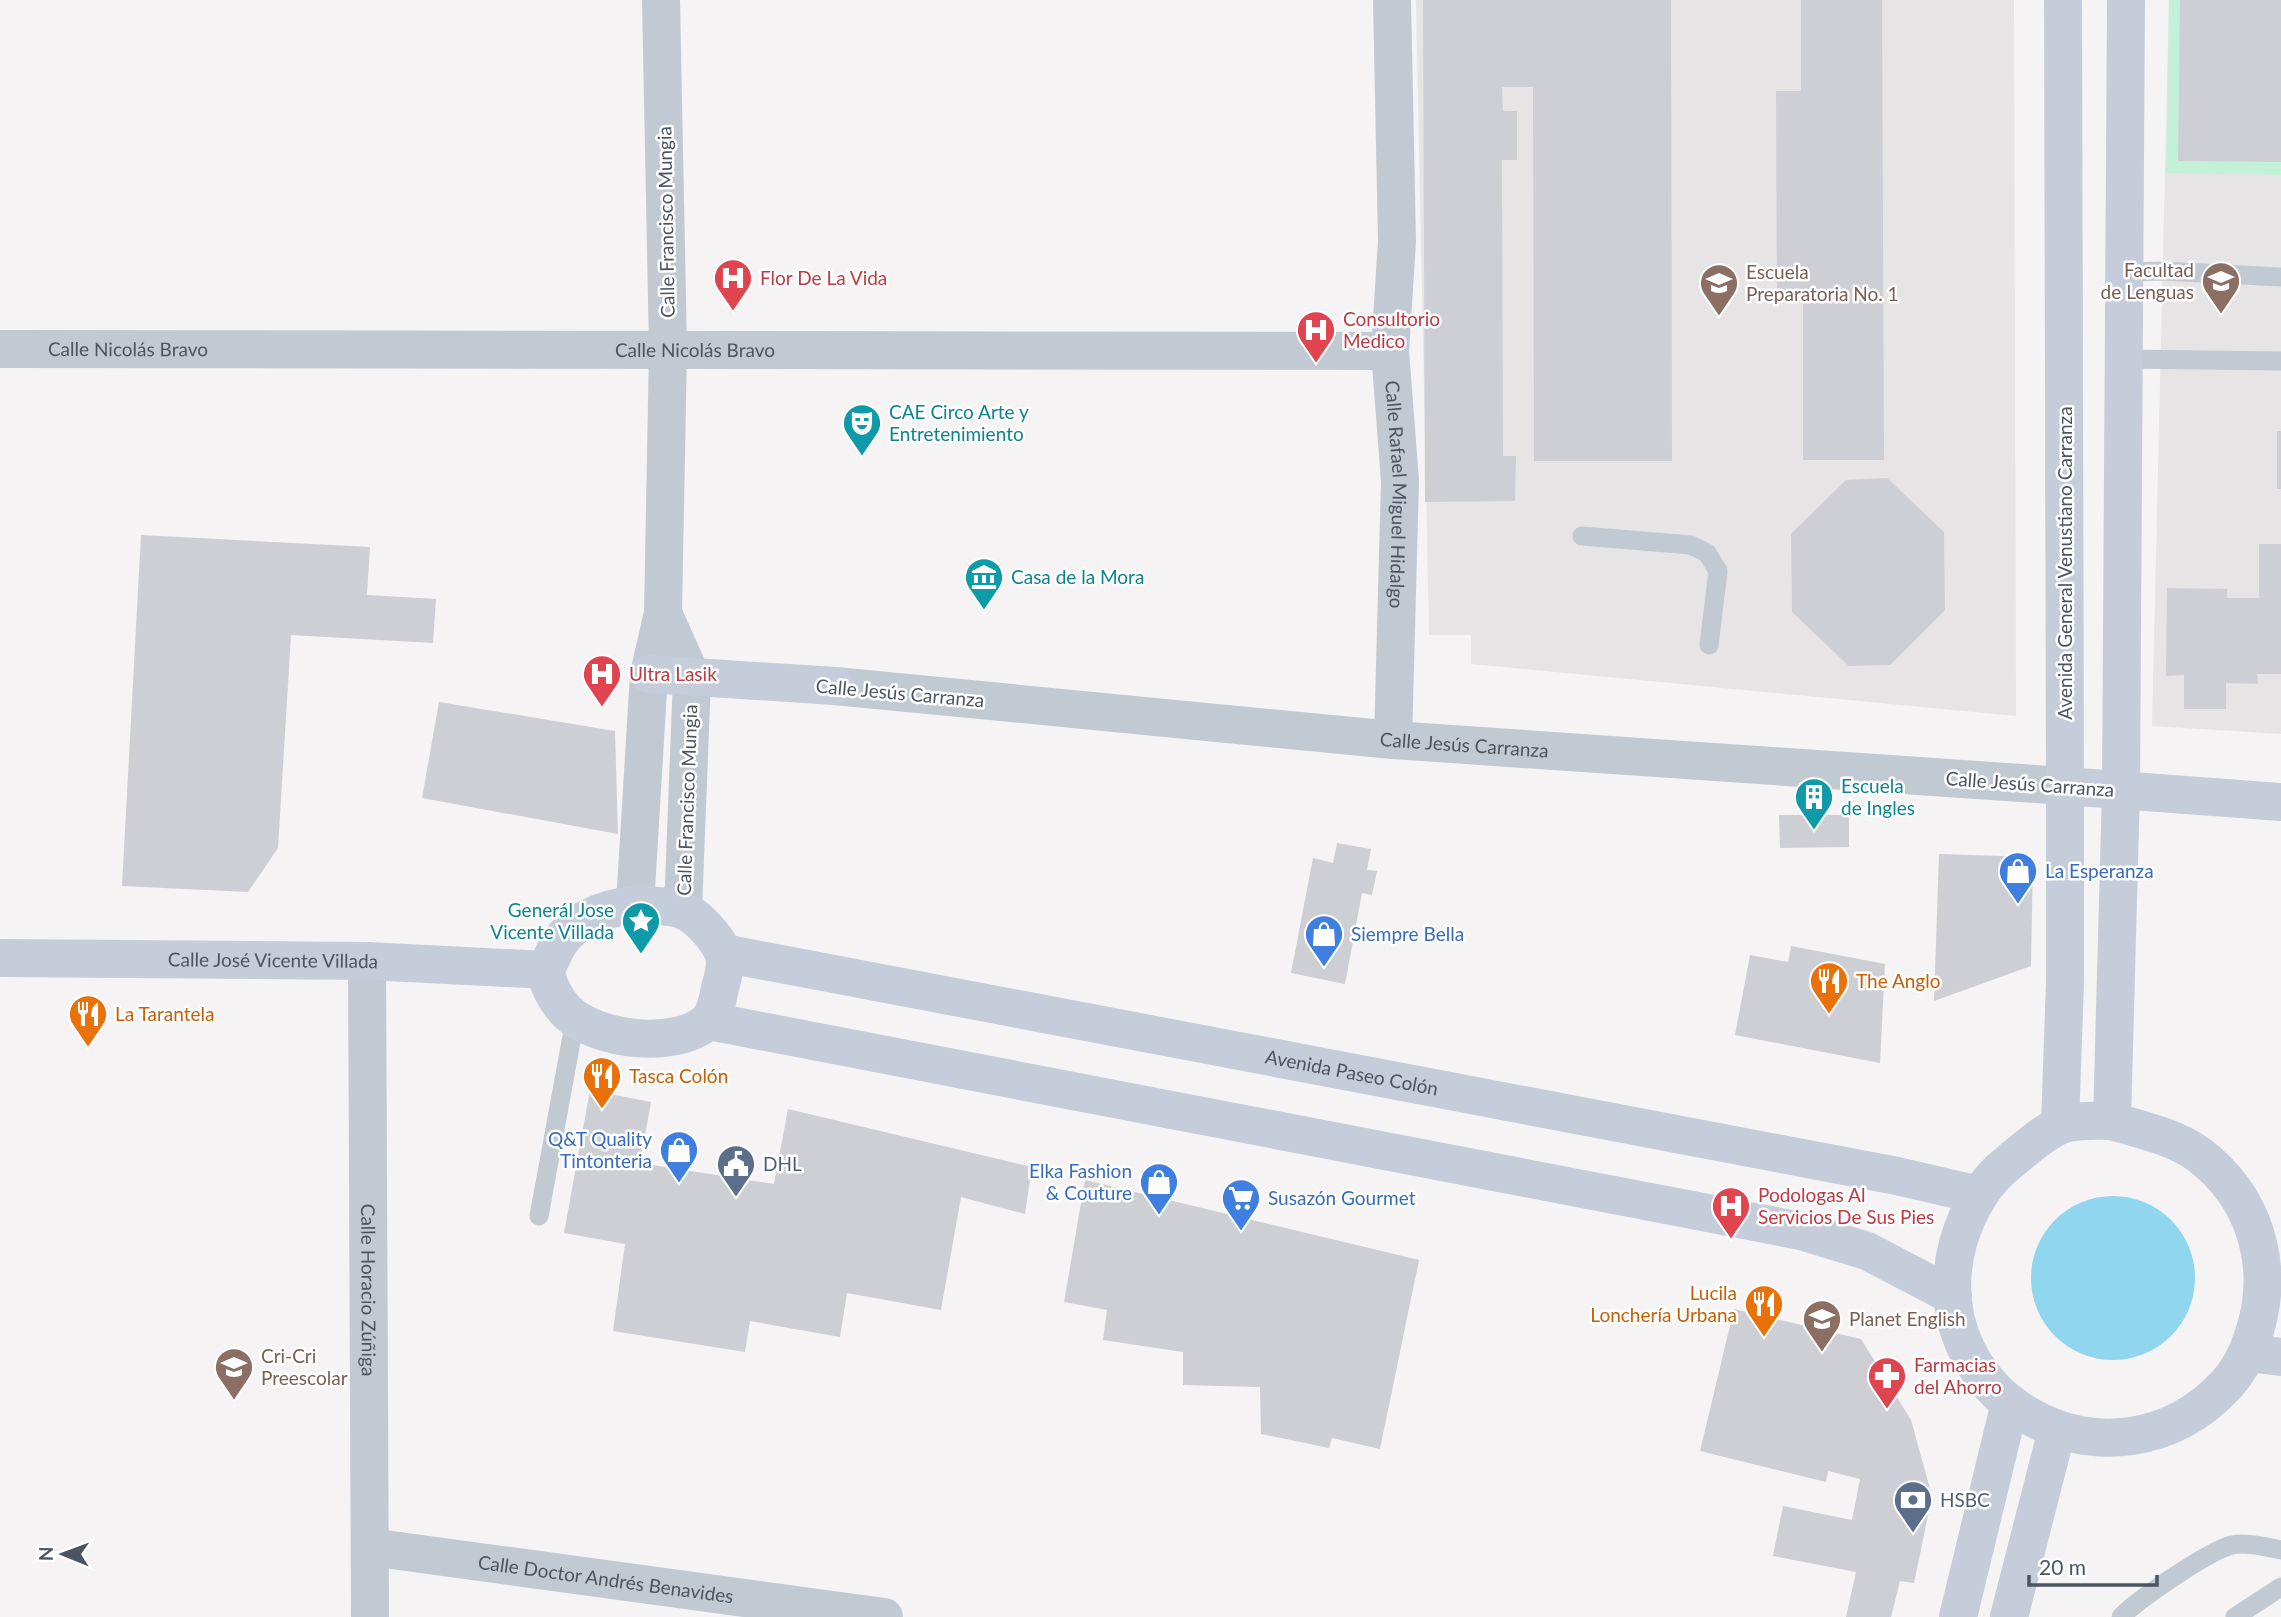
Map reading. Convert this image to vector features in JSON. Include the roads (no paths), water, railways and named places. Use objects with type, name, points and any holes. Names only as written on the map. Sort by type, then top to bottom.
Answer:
[{"type":"main road","name":"Avenida General Venustiano Carranza","points":[[2060,1125],[2065,982],[2066,786],[2063,0]]},
{"type":"main road","points":[[2112,1121],[2121,790],[2126,0]]},
{"type":"main road","name":"Calle Jesús Carranza","points":[[649,674],[835,686]]},
{"type":"main road","name":"Calle Jesús Carranza","points":[[2066,786],[2281,802]]},
{"type":"main road","points":[[709,1021],[724,974],[723,953],[699,922],[683,910],[635,905],[615,906],[588,918],[556,947],[547,970],[553,992],[562,1007],[575,1020],[628,1038],[663,1038],[689,1032],[709,1021],[1801,1231],[1867,1251],[1953,1296]]},
{"type":"main road","name":"Avenida Paseo Colón","points":[[723,953],[1897,1176],[1979,1195]]},
{"type":"main road","name":"Calle José Vicente Villada","points":[[0,958],[367,961],[547,970]]},
{"type":"main road","points":[[2112,1121],[2180,1143],[2207,1160],[2231,1184],[2271,1246],[2260,1318],[2264,1355],[2200,1409],[2167,1428],[2131,1437],[2094,1438],[2057,1430],[2032,1419],[2010,1403],[1988,1381],[1970,1355],[1959,1326],[1953,1296],[1954,1260],[1963,1226],[1979,1195],[2000,1170],[2060,1125],[2112,1121]]},
{"type":"main road","points":[[1958,1617],[2010,1403]]},
{"type":"main road","points":[[2009,1617],[2057,1430]]},
{"type":"street","name":"Calle Francisco Mungia","points":[[635,905],[649,674],[663,612],[668,349],[661,0]]},
{"type":"street","name":"Calle Rafael Miguel Hidalgo","points":[[1392,0],[1397,241],[1390,351],[1401,481],[1393,740]]},
{"type":"street","name":"Calle Nicolás Bravo","points":[[0,349],[1390,351]]},
{"type":"street","name":"Calle Francisco Mungia","points":[[663,612],[692,678],[683,910]]},
{"type":"street","name":"Calle Jesús Carranza","points":[[835,686],[1393,740],[2066,786]]},
{"type":"street","name":"Calle Horacio Zúñiga","points":[[367,961],[370,1617]]},
{"type":"street","name":"Calle Doctor Andrés Benavides","points":[[370,1546],[884,1617]]},
{"type":"lane","points":[[2124,272],[2163,271],[2281,277]]},
{"type":"lane","points":[[2124,359],[2281,361]]},
{"type":"lane","points":[[1582,536],[1691,545],[1707,553],[1718,571],[1709,645]]},
{"type":"lane","points":[[539,1216],[575,1020]]},
{"type":"lane","points":[[2121,1617],[2138,1600],[2215,1551],[2232,1545],[2256,1545],[2281,1550]]},
{"type":"lane","points":[[2235,1617],[2281,1587]]},
{"type":"water","points":[[2113,1196],[2144,1202],[2171,1220],[2189,1247],[2195,1278],[2189,1309],[2171,1336],[2144,1354],[2113,1360],[2082,1354],[2055,1336],[2037,1309],[2031,1278],[2037,1247],[2055,1220],[2082,1202]]},
{"type":"place","name":"Flor De La Vida","points":[[733,312]]},
{"type":"place","name":"Facultad de Lenguas","points":[[2221,315]]},
{"type":"place","name":"Escuela Preparatoria No. 1","points":[[1719,317]]},
{"type":"place","name":"Consultorio Medico","points":[[1316,364]]},
{"type":"place","name":"CAE Circo Arte y Entretenimiento","points":[[862,457]]},
{"type":"place","name":"Casa de la Mora","points":[[984,611]]},
{"type":"place","name":"Ultra Lasik","points":[[602,708]]},
{"type":"place","name":"Escuela de Ingles","points":[[1814,831]]},
{"type":"place","name":"La Esperanza","points":[[2018,905]]},
{"type":"place","name":"Generál Jose Vicente Villada","points":[[641,955]]},
{"type":"place","name":"Siempre Bella","points":[[1324,968]]},
{"type":"place","name":"The Anglo","points":[[1829,1015]]},
{"type":"place","name":"La Tarantela","points":[[88,1048]]},
{"type":"place","name":"Tasca Colón","points":[[602,1110]]},
{"type":"place","name":"Q&T Quality Tintonteria","points":[[679,1184]]},
{"type":"place","name":"DHL","points":[[736,1198]]},
{"type":"place","name":"Elka Fashion & Couture","points":[[1159,1216]]},
{"type":"place","name":"Susazón Gourmet","points":[[1241,1232]]},
{"type":"place","name":"Podologas Al Servicios De Sus Pies","points":[[1731,1240]]},
{"type":"place","name":"Lucila Lonchería Urbana","points":[[1764,1338]]},
{"type":"place","name":"Planet English","points":[[1822,1353]]},
{"type":"place","name":"Cri-Cri Preescolar","points":[[234,1401]]},
{"type":"place","name":"Farmacias del Ahorro","points":[[1887,1410]]},
{"type":"place","name":"HSBC","points":[[1913,1534]]}]
